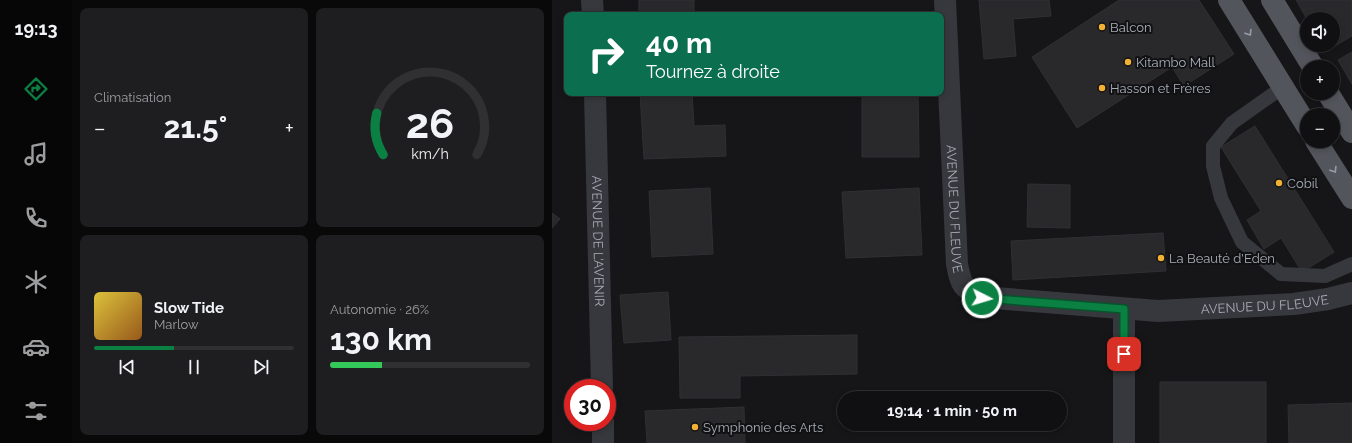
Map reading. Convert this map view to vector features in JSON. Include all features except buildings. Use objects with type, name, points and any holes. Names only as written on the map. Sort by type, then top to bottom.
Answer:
[{"type":"main road","points":[[1228,0],[1300,115]]},
{"type":"main road","points":[[1272,0],[1309,60]]},
{"type":"main road","points":[[1332,100],[1352,132]]},
{"type":"main road","points":[[1320,148],[1352,198]]},
{"type":"street","points":[[592,0],[593,12]]},
{"type":"street","name":"AVENUE DU FLEUVE","points":[[945,0],[957,264],[960,279],[968,290],[982,298],[1158,311],[1294,304],[1328,299],[1352,293]]},
{"type":"street","name":"AVENUE DE L'AVENIR","points":[[595,96],[602,379]]},
{"type":"street","points":[[1124,309],[1124,443]]},
{"type":"street","points":[[603,431],[603,443]]},
{"type":"lane","points":[[1283,87],[1232,123],[1214,146],[1213,166],[1221,198],[1242,242],[1281,274],[1324,276],[1352,264]]},
{"type":"place","name":"Balcon","points":[[1102,27]]},
{"type":"place","name":"Kitambo Mall","points":[[1128,62]]},
{"type":"place","name":"Hasson et Frères","points":[[1102,88]]},
{"type":"place","name":"Cobil","points":[[1279,183]]},
{"type":"place","name":"La Beauté d'Eden","points":[[1161,258]]},
{"type":"place","name":"Symphonie des Arts","points":[[695,427]]},
{"type":"route","points":[[982,298],[1124,309],[1124,354]]}]
